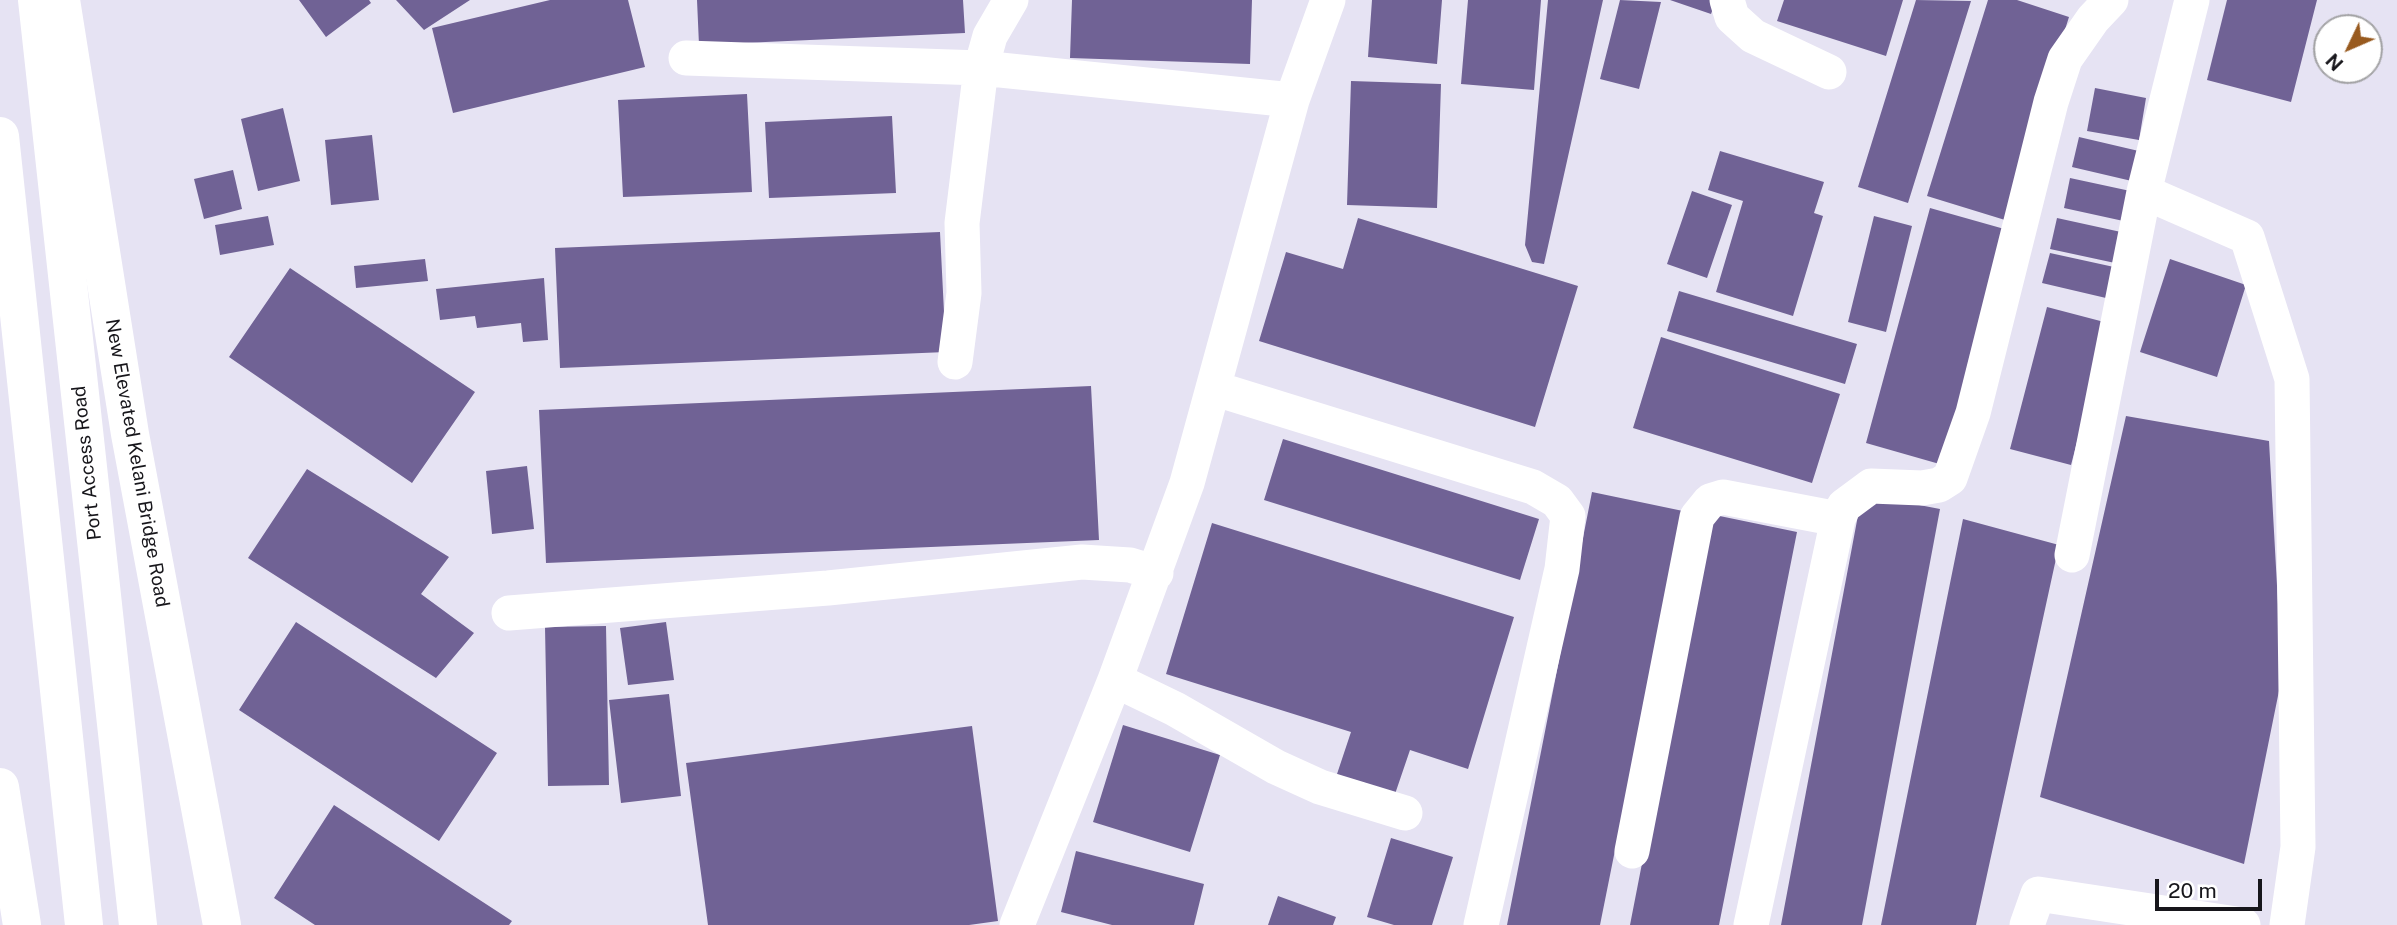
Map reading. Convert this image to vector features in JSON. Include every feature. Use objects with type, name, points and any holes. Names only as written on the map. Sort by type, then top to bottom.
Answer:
[{"type":"main road","name":"Port Access Road","points":[[37,0],[138,925]]},
{"type":"main road","name":"New Elevated Kelani Bridge Road","points":[[61,0],[130,434],[222,925]]},
{"type":"main road","points":[[0,136],[85,925]]},
{"type":"main road","points":[[0,787],[22,925]]},
{"type":"street","points":[[955,362],[964,293],[961,223],[981,68],[990,36],[1010,0]]},
{"type":"street","points":[[1017,925],[1115,680],[1187,483],[1292,100],[1328,0]]},
{"type":"street","points":[[1727,0],[1732,17],[1753,36],[1829,72]]},
{"type":"street","points":[[1751,925],[1838,519],[1844,506],[1871,486],[1922,488],[1939,485],[1950,478],[1973,414],[2051,102],[2066,59],[2093,19],[2110,0]]},
{"type":"street","points":[[2072,555],[2144,192],[2192,0]]},
{"type":"street","points":[[686,58],[981,68],[1292,100]]},
{"type":"street","points":[[2144,192],[2247,237],[2292,379],[2298,847],[2287,925]]},
{"type":"street","points":[[1213,388],[1533,487],[1558,501],[1568,516],[1562,569],[1481,925]]},
{"type":"street","points":[[1632,850],[1697,517],[1710,501],[1723,497],[1838,519]]},
{"type":"street","points":[[509,613],[828,588],[1082,562],[1130,565],[1156,573]]},
{"type":"street","points":[[1115,680],[1320,787],[1405,813]]},
{"type":"street","points":[[2027,925],[2038,894],[2243,925]]},
{"type":"building","points":[[299,0],[369,0],[371,3],[326,37]]},
{"type":"building","points":[[396,0],[470,0],[424,30]]},
{"type":"building","points":[[550,0],[628,0],[645,67],[453,113],[432,28]]},
{"type":"building","points":[[697,0],[963,0],[965,33],[699,45]]},
{"type":"building","points":[[1072,0],[1252,0],[1250,64],[1070,58]]},
{"type":"building","points":[[1372,0],[1442,0],[1437,64],[1368,57]]},
{"type":"building","points":[[1468,0],[1541,0],[1534,90],[1461,84]]},
{"type":"building","points":[[1548,0],[1603,0],[1544,264],[1532,262],[1525,245]]},
{"type":"building","points":[[1620,0],[1661,2],[1639,89],[1600,79]]},
{"type":"building","points":[[1670,0],[1716,0],[1711,14]]},
{"type":"building","points":[[1784,0],[1903,0],[1886,56],[1777,21]]},
{"type":"building","points":[[1916,0],[1971,1],[1908,203],[1858,187]]},
{"type":"building","points":[[1988,0],[2017,0],[2069,17],[2005,220],[1927,196]]},
{"type":"building","points":[[2227,0],[2317,0],[2291,102],[2207,80]]},
{"type":"building","points":[[1351,81],[1441,84],[1437,208],[1347,205]]},
{"type":"building","points":[[2095,88],[2146,98],[2139,140],[2087,131]]},
{"type":"building","points":[[747,94],[752,192],[623,197],[618,100]]},
{"type":"building","points":[[283,108],[300,181],[258,191],[241,119]]},
{"type":"building","points":[[892,116],[896,193],[769,198],[765,122]]},
{"type":"building","points":[[372,135],[379,200],[331,205],[325,140]]},
{"type":"building","points":[[2079,137],[2143,152],[2136,182],[2072,167]]},
{"type":"building","points":[[1720,151],[1824,182],[1814,213],[1823,216],[1793,316],[1716,292],[1743,201],[1708,190]]},
{"type":"building","points":[[233,170],[242,209],[204,219],[194,179]]},
{"type":"building","points":[[2070,178],[2135,192],[2128,222],[2064,208]]},
{"type":"building","points":[[1692,191],[1732,205],[1707,278],[1667,264]]},
{"type":"building","points":[[1930,208],[2015,232],[1950,467],[1866,443]]},
{"type":"building","points":[[268,216],[274,245],[220,255],[215,225]]},
{"type":"building","points":[[1874,216],[1912,226],[1886,332],[1848,322]]},
{"type":"building","points":[[1358,218],[1578,286],[1535,427],[1259,341],[1286,252],[1343,269]]},
{"type":"building","points":[[2057,218],[2121,232],[2115,263],[2050,249]]},
{"type":"building","points":[[940,232],[946,352],[560,368],[555,248]]},
{"type":"building","points":[[2050,253],[2114,267],[2106,298],[2042,283]]},
{"type":"building","points":[[425,259],[428,281],[356,288],[354,266]]},
{"type":"building","points":[[2170,259],[2246,285],[2217,377],[2140,352]]},
{"type":"building","points":[[290,268],[475,392],[412,483],[229,357]]},
{"type":"building","points":[[544,278],[548,340],[523,342],[521,323],[477,328],[475,316],[440,320],[436,289]]},
{"type":"building","points":[[1679,291],[1857,344],[1845,384],[1667,331]]},
{"type":"building","points":[[2047,307],[2108,323],[2071,465],[2010,449]]},
{"type":"building","points":[[1661,337],[1840,394],[1812,483],[1633,428]]},
{"type":"building","points":[[1091,386],[1099,540],[546,563],[539,410]]},
{"type":"building","points":[[2126,416],[2269,441],[2282,676],[2244,864],[2040,797]]},
{"type":"building","points":[[1283,439],[1539,519],[1520,580],[1264,500]]},
{"type":"building","points":[[527,466],[534,529],[492,534],[486,471]]},
{"type":"building","points":[[307,469],[449,557],[421,594],[474,633],[436,678],[248,558]]},
{"type":"building","points":[[1592,492],[1683,511],[1600,925],[1507,925]]},
{"type":"building","points":[[1862,494],[1940,509],[1862,925],[1781,925]]},
{"type":"building","points":[[1710,514],[1797,532],[1719,925],[1630,925]]},
{"type":"building","points":[[1963,519],[2059,545],[1976,925],[1881,925]]},
{"type":"building","points":[[1212,523],[1514,617],[1468,769],[1410,750],[1394,797],[1336,777],[1351,732],[1166,674]]},
{"type":"building","points":[[296,622],[497,753],[439,841],[239,710]]},
{"type":"building","points":[[666,622],[674,680],[628,685],[620,628]]},
{"type":"building","points":[[606,626],[609,785],[548,786],[545,627]]},
{"type":"building","points":[[669,694],[681,796],[621,803],[609,700]]},
{"type":"building","points":[[1123,725],[1220,755],[1190,852],[1093,822]]},
{"type":"building","points":[[972,726],[998,921],[969,925],[708,925],[686,763]]},
{"type":"building","points":[[334,805],[512,921],[509,925],[315,925],[274,898]]},
{"type":"building","points":[[1391,838],[1453,857],[1432,925],[1394,925],[1367,917]]},
{"type":"building","points":[[1076,851],[1204,884],[1194,925],[1112,925],[1061,912]]},
{"type":"building","points":[[1278,896],[1336,917],[1333,925],[1268,925]]}]
